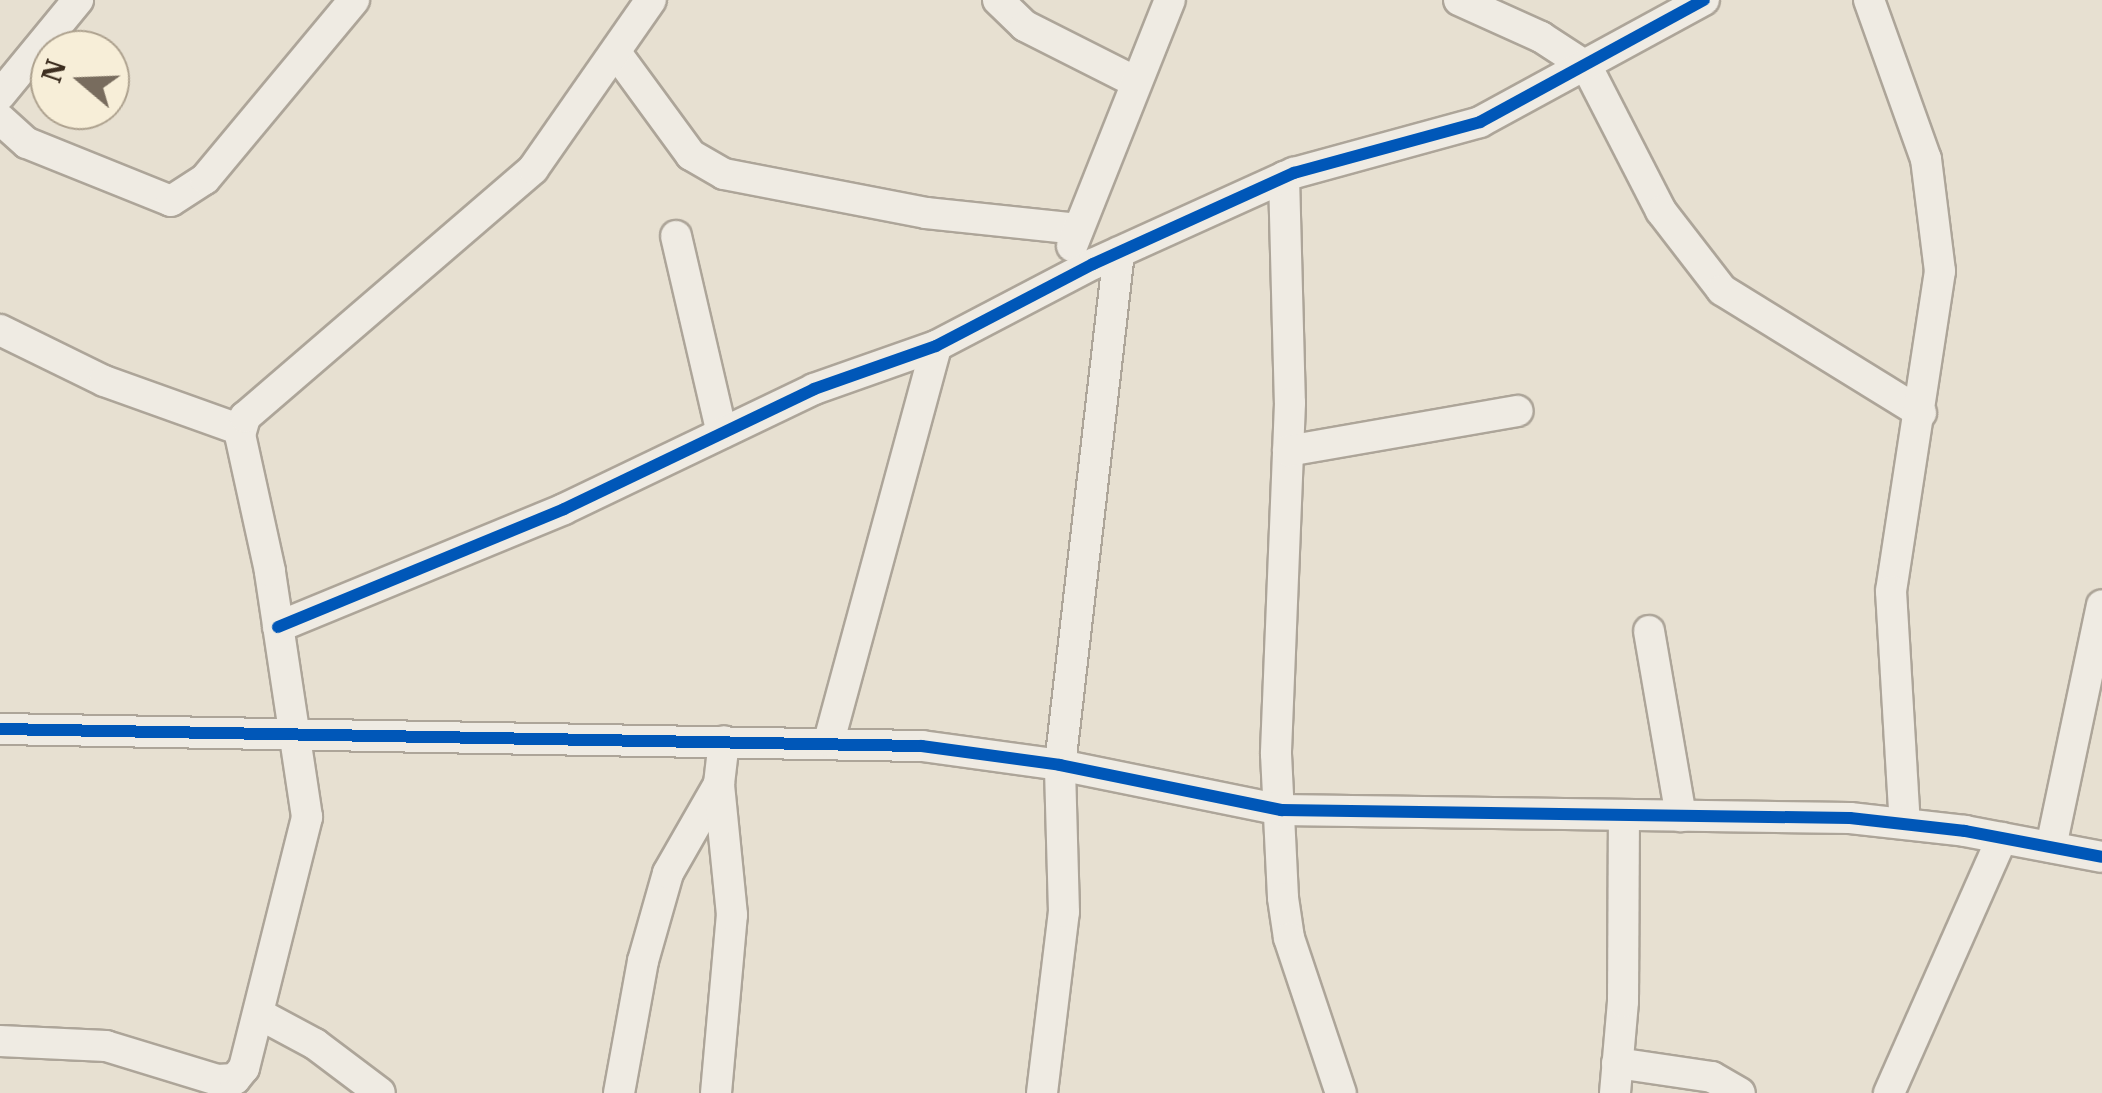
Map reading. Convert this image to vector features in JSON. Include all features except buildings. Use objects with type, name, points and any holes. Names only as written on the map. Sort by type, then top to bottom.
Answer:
[{"type":"street","points":[[0,94],[78,0]]},
{"type":"street","points":[[0,119],[26,143],[171,200],[205,178],[354,0]]},
{"type":"street","points":[[0,1040],[106,1046],[218,1080],[235,1079],[259,1014],[307,817],[278,627],[240,430],[257,400],[416,273],[533,169],[617,54],[651,0]]},
{"type":"street","points":[[998,0],[1025,26],[1134,81]]},
{"type":"street","points":[[1059,282],[1134,81],[1170,0]]},
{"type":"street","points":[[1459,0],[1541,37],[1586,67],[1662,210],[1722,290],[1921,414]]},
{"type":"street","points":[[278,627],[564,509],[814,389],[936,346],[1119,252],[1284,178],[1480,122],[1704,0]]},
{"type":"street","points":[[1869,0],[1935,204],[1940,271],[1891,591],[1905,824]]},
{"type":"street","points":[[617,54],[691,155],[724,174],[926,213],[1078,229]]},
{"type":"street","points":[[1284,178],[1288,451],[1278,599],[1281,810],[1289,938],[1341,1093]]},
{"type":"street","points":[[676,236],[722,434]]},
{"type":"street","points":[[1042,1093],[1064,912],[1060,765],[1119,252]]},
{"type":"street","points":[[0,330],[104,381],[240,430]]},
{"type":"street","points":[[830,742],[936,346]]},
{"type":"street","points":[[1288,451],[1518,412]]},
{"type":"street","points":[[2051,848],[2102,605]]},
{"type":"street","points":[[1649,630],[1681,816]]},
{"type":"street","points":[[0,729],[830,742],[1060,765],[1281,810],[1905,824],[2102,857]]},
{"type":"street","points":[[716,1093],[732,916],[719,784],[724,740]]},
{"type":"street","points":[[620,1093],[643,960],[668,872],[719,784]]},
{"type":"street","points":[[1624,815],[1616,1078],[1712,1077],[1740,1093]]},
{"type":"street","points":[[1889,1093],[2002,838]]},
{"type":"street","points":[[259,1014],[315,1044],[380,1093]]},
{"type":"cycle path","points":[[278,627],[564,509],[814,389],[936,346],[1093,264],[1294,173],[1480,122],[1704,0]]},
{"type":"cycle path","points":[[0,729],[922,746],[1060,765],[1281,810],[1850,818],[1965,831],[2102,857]]}]
